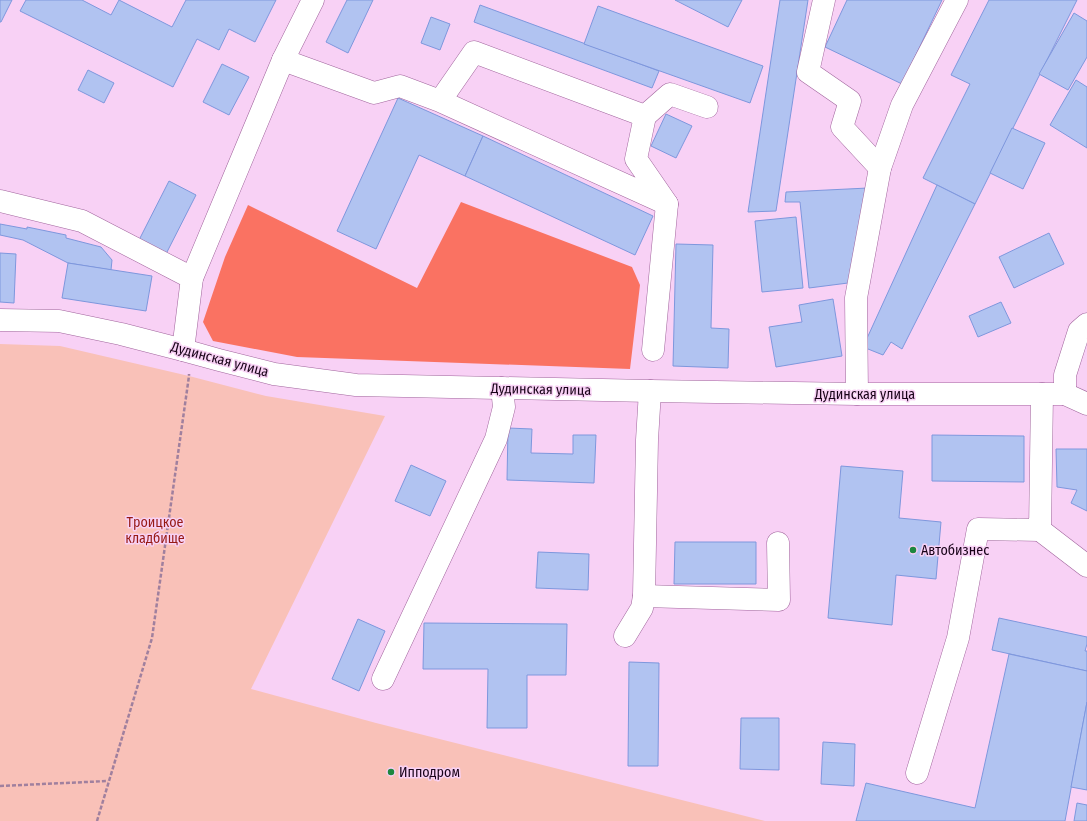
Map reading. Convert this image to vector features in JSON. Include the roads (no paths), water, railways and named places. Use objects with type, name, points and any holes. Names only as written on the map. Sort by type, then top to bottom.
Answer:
[{"type":"street","points":[[183,350],[192,278],[283,60],[314,0]]},
{"type":"street","points":[[824,0],[808,72],[850,101],[842,127],[880,168]]},
{"type":"street","points":[[856,394],[856,298],[880,168],[902,105],[957,0]]},
{"type":"street","points":[[440,101],[474,52],[645,116]]},
{"type":"street","points":[[283,60],[374,92],[400,86],[440,101],[667,204]]},
{"type":"street","points":[[653,350],[667,204],[636,159],[645,116],[670,94],[707,107]]},
{"type":"street","points":[[0,201],[82,221],[192,278]]},
{"type":"street","name":"Дудинская улица","points":[[0,320],[59,321],[121,334],[274,374],[356,384],[856,394],[1065,394],[1087,404]]},
{"type":"street","points":[[1065,394],[1065,375],[1079,331],[1087,324]]},
{"type":"street","points":[[383,679],[496,439],[504,407],[502,388]]},
{"type":"street","points":[[625,636],[642,608],[644,596],[647,440],[650,391]]},
{"type":"street","points":[[1040,530],[1042,394]]},
{"type":"street","points":[[917,773],[958,638],[978,529],[1040,530],[1087,566]]},
{"type":"street","points":[[644,596],[779,600],[778,543]]},
{"type":"place","name":"Автобизнес","points":[[913,550]]},
{"type":"place","name":"Ипподром","points":[[391,772]]},
{"type":"park label","name":"Троицкое кладбище","points":[[155,530]]}]
